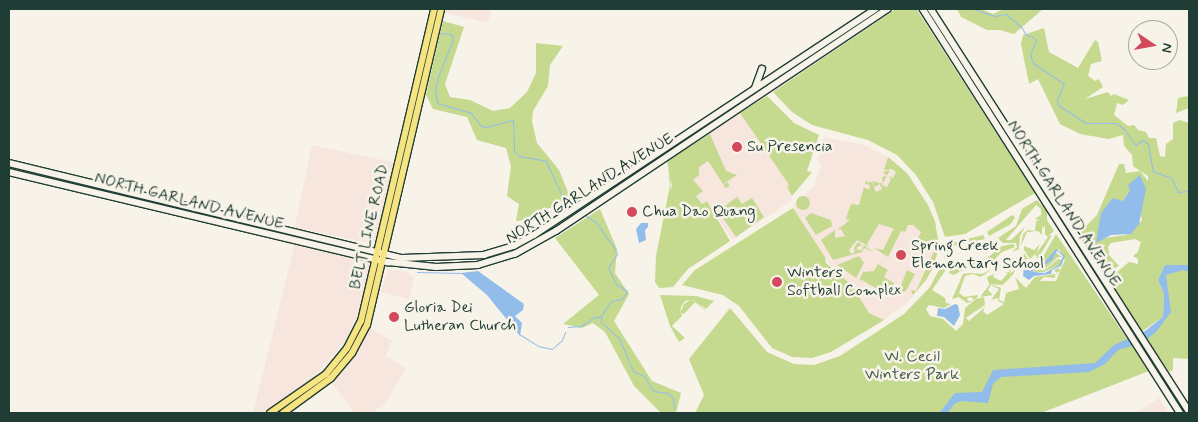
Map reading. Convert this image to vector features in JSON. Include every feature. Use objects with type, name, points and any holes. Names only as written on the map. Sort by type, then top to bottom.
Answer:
[{"type":"main road","name":"BELT LINE ROAD","points":[[412,122],[434,9]]},
{"type":"main road","name":"BELT LINE ROAD","points":[[283,413],[331,378],[358,335],[381,257],[412,122],[441,9]]},
{"type":"main road","name":"NORTH GARLAND AVENUE","points":[[9,163],[310,235],[381,257],[422,259],[492,254],[534,235],[831,38],[873,13],[888,9]]},
{"type":"main road","name":"NORTH GARLAND AVENUE","points":[[923,9],[1180,413]]},
{"type":"main road","name":"NORTH GARLAND AVENUE","points":[[931,9],[1189,411]]},
{"type":"main road","name":"NORTH GARLAND AVENUE","points":[[9,172],[308,244],[453,267],[494,262],[528,248],[556,231],[836,45],[873,13]]},
{"type":"main road","points":[[831,38],[836,45]]},
{"type":"main road","points":[[754,90],[762,69]]},
{"type":"main road","points":[[155,207],[170,206],[172,202]]},
{"type":"main road","points":[[253,231],[255,222]]},
{"type":"main road","points":[[308,244],[310,235]]},
{"type":"main road","points":[[492,254],[494,262]]},
{"type":"main road","name":"BELT LINE ROAD","points":[[271,413],[319,380],[358,335]]},
{"type":"shaded area","points":[[445,9],[491,9],[488,23],[445,13]]},
{"type":"shaded area","points":[[740,113],[789,185],[787,188],[792,196],[791,201],[732,240],[707,202],[702,204],[672,158]]},
{"type":"shaded area","points":[[824,137],[864,145],[892,159],[913,182],[935,221],[938,246],[933,268],[911,299],[884,320],[869,313],[852,285],[830,265],[792,206],[814,186],[821,165],[817,161]]},
{"type":"shaded area","points":[[312,145],[395,163],[378,245],[295,227]]},
{"type":"shaded area","points":[[295,243],[372,262],[362,304],[347,339],[312,380],[262,413],[253,413]]},
{"type":"shaded area","points":[[388,269],[408,272],[414,279],[409,299],[381,292]]},
{"type":"shaded area","points":[[370,328],[392,341],[386,356],[406,368],[386,402],[372,413],[354,413],[331,382],[353,356]]},
{"type":"shaded area","points":[[1159,398],[1169,413],[1136,413]]},
{"type":"green space","points":[[896,9],[917,10],[1035,193],[965,234],[945,237],[933,202],[916,175],[897,155],[868,140],[812,125],[792,112],[773,92]]},
{"type":"green space","points":[[957,9],[981,9],[993,14],[1004,9],[1043,9],[1014,34],[1000,30],[987,30],[961,17]]},
{"type":"green space","points":[[443,21],[464,27],[445,84],[450,97],[470,100],[493,111],[510,108],[527,92],[536,73],[536,43],[563,46],[550,65],[548,86],[533,111],[532,121],[537,143],[559,170],[572,202],[564,209],[560,205],[543,210],[528,220],[516,221],[519,204],[507,196],[511,166],[506,148],[477,140],[467,117],[433,109],[426,95]]},
{"type":"green space","points":[[1044,28],[1049,52],[1078,68],[1095,40],[1098,42],[1102,61],[1091,64],[1088,76],[1095,81],[1099,79],[1103,87],[1085,99],[1108,92],[1111,96],[1114,94],[1129,100],[1123,105],[1117,103],[1114,115],[1128,126],[1134,125],[1138,130],[1146,132],[1149,138],[1156,138],[1160,156],[1165,157],[1166,144],[1173,139],[1173,123],[1180,120],[1189,123],[1189,265],[1165,265],[1158,280],[1164,293],[1163,317],[1141,332],[1109,279],[1129,262],[1138,264],[1138,259],[1133,256],[1138,252],[1141,242],[1135,239],[1111,243],[1108,247],[1109,255],[1119,266],[1105,273],[1082,237],[1082,230],[1097,215],[1119,164],[1124,164],[1126,173],[1140,171],[1148,181],[1148,176],[1133,166],[1132,155],[1124,146],[1123,135],[1109,139],[1080,134],[1060,124],[1038,79],[1029,84],[1021,44],[1023,35]],"holes":[[[1130,190],[1145,191],[1140,210],[1142,220],[1126,235],[1104,238],[1118,201],[1123,201]]]},
{"type":"green space","points":[[767,96],[794,123],[819,135],[807,171],[812,172],[792,196],[787,187],[789,185],[740,113]]},
{"type":"green space","points":[[1189,96],[1189,108],[1176,113],[1178,98]]},
{"type":"green space","points":[[710,134],[726,171],[737,175],[723,184],[708,161],[699,167],[699,175],[693,180],[703,191],[696,196],[702,204],[707,201],[730,241],[688,269],[673,287],[659,288],[655,282],[656,256],[670,185],[668,167],[671,181],[670,192],[672,185],[667,161]]},
{"type":"green space","points":[[888,157],[907,173],[928,205],[935,221],[938,240],[931,240],[929,244],[918,238],[921,232],[913,225],[908,225],[905,232],[879,224],[867,244],[870,247],[857,240],[849,250],[851,254],[855,252],[854,248],[858,242],[862,245],[856,248],[861,251],[864,245],[873,252],[864,248],[862,252],[833,260],[821,240],[835,230],[835,238],[845,236],[841,229],[837,230],[850,220],[846,219],[851,204],[859,205],[864,187],[869,190],[870,185],[865,184],[866,180],[869,183],[871,181],[876,192],[882,189],[880,184],[874,187],[872,181],[883,184],[887,187],[891,179],[889,176],[893,178],[896,172],[892,169],[884,170]]},
{"type":"green space","points":[[890,170],[887,176],[883,172]]},
{"type":"green space","points":[[727,182],[730,186],[726,188],[723,185]]},
{"type":"green space","points":[[734,192],[742,204],[752,198],[764,217],[736,237],[718,211],[737,197]]},
{"type":"green space","points":[[800,196],[806,196],[810,203],[806,210],[800,210],[796,206],[796,200]]},
{"type":"green space","points":[[1037,200],[1047,211],[1047,220],[1054,231],[1048,236],[1052,235],[1038,259],[1035,254],[1030,259],[1024,250],[1024,246],[1034,250],[1040,244],[1036,254],[1048,237],[1045,234],[1045,226],[1042,228],[1042,235],[1038,231],[1027,232],[1021,246],[1023,234],[1028,230],[1035,231],[1036,221],[1040,220],[1035,219],[1041,215],[1041,209],[1036,205],[1006,240],[1011,240],[1025,227],[1020,236],[1019,249],[1012,252],[1017,247],[1016,243],[1003,243],[998,238],[1016,226],[1022,209]]},
{"type":"green space","name":"W. Cecil Winters Park","points":[[793,208],[825,257],[826,263],[852,285],[869,313],[884,320],[831,352],[812,358],[792,357],[772,348],[739,306],[723,295],[682,285],[695,270]]},
{"type":"green space","points":[[600,209],[617,249],[615,273],[629,294],[614,321],[652,381],[681,393],[676,413],[661,413],[634,386],[605,332],[593,323],[582,328],[563,324],[599,295],[555,238]]},
{"type":"green space","points":[[811,213],[831,220],[832,226],[816,235],[805,218]]},
{"type":"green space","points":[[1012,215],[1015,217],[1011,224],[989,236],[987,232]]},
{"type":"green space","points":[[894,228],[901,231],[888,257],[874,248],[883,250]]},
{"type":"green space","name":"W. Cecil Winters Park","points":[[1056,234],[1149,371],[1041,413],[695,413],[704,395],[689,359],[730,308],[767,352],[794,364],[814,365],[840,356],[904,314],[930,287],[942,264],[946,266],[945,271],[932,290],[945,298],[946,303],[951,304],[944,308],[929,305],[926,309],[930,316],[943,319],[956,331],[963,324],[965,308],[976,299],[984,297],[985,305],[966,318],[969,321],[985,307],[983,311],[987,315],[1004,304],[998,301],[998,298],[991,300],[999,289],[991,285],[988,290],[993,295],[980,297],[990,284],[1001,288],[999,300],[1004,302],[1006,293],[1019,289],[1015,277],[1026,288],[1035,277],[1055,274],[1055,278],[1044,277],[1040,281],[1056,281],[1065,260],[1059,249],[1043,264],[1024,267],[1029,262],[1040,262]]},
{"type":"green space","points":[[983,235],[985,239],[952,246],[944,259],[947,244]]},
{"type":"green space","points":[[1013,244],[1015,247],[1002,252],[993,261],[996,265],[990,263],[988,266],[986,262],[979,265],[980,269],[966,268],[954,275],[949,273],[952,264],[955,267],[969,265],[987,258],[1002,246]]},
{"type":"green space","points":[[937,245],[937,254],[933,268],[926,280],[913,295],[911,290],[916,291]]},
{"type":"green space","points":[[1024,253],[1028,259],[1012,268],[1009,274],[1015,270],[1014,273],[1007,281],[1002,285],[989,284],[987,277],[994,274],[993,277],[1001,281],[1008,273],[1005,272],[1009,272],[1012,263],[1008,261],[1023,257]]},
{"type":"green space","points":[[1056,253],[1062,257],[1058,257],[1045,269],[1037,270],[1045,270],[1058,259],[1062,260],[1059,265],[1044,272],[1034,272],[1034,267],[1042,268]]},
{"type":"green space","points":[[859,256],[864,263],[856,278],[837,265]]},
{"type":"green space","points":[[878,264],[888,270],[884,277],[894,283],[887,295],[862,280],[859,281],[863,272],[874,271]]},
{"type":"green space","points":[[1059,268],[1060,271],[1057,273],[1054,270]]},
{"type":"green space","points":[[992,269],[981,277],[973,274],[965,276],[959,293],[964,297],[978,295],[973,300],[972,297],[967,298],[968,301],[973,301],[967,303],[959,297],[952,299],[963,274],[971,273],[982,274]]},
{"type":"green space","points":[[1189,269],[1189,359],[1173,358],[1173,370],[1169,372],[1144,335],[1166,318],[1163,272]]},
{"type":"green space","points":[[907,270],[915,274],[906,291],[890,294],[894,285],[900,288]]},
{"type":"green space","points":[[660,295],[696,296],[714,301],[706,309],[698,303],[708,313],[695,302],[684,314],[681,313],[682,316],[672,326],[685,338],[679,342],[670,326]],"holes":[[[690,300],[684,304],[680,313],[684,302]]]},
{"type":"water","points":[[1140,175],[1146,189],[1139,224],[1131,234],[1111,235],[1096,243],[1101,213],[1113,198],[1123,201],[1130,190],[1128,185]]},
{"type":"water","points":[[641,223],[648,223],[648,227],[645,230],[646,240],[639,243],[636,229]]},
{"type":"water","points":[[1056,249],[1065,256],[1061,266],[1052,270],[1051,274],[1034,276],[1029,280],[1023,276],[1024,267],[1043,264]],"holes":[[[1057,251],[1063,256],[1059,265],[1045,273],[1033,272],[1035,267],[1042,267],[1052,260]]]},
{"type":"water","points":[[1165,265],[1189,265],[1189,272],[1183,270],[1166,275],[1171,312],[1156,332],[1142,343],[1118,350],[1105,364],[1089,372],[1001,377],[993,384],[988,403],[961,401],[954,404],[948,413],[939,413],[955,393],[982,392],[993,370],[1095,363],[1114,345],[1145,331],[1163,317],[1164,293],[1158,280]]},
{"type":"water","points":[[478,271],[524,304],[523,310],[515,316],[522,323],[520,336],[487,295],[461,273]]},
{"type":"water","points":[[955,304],[958,305],[960,315],[954,326],[944,317],[937,316],[938,308],[945,309]]},
{"type":"waterway","points":[[974,9],[994,16],[1006,14],[1022,28],[1026,35],[1036,40],[1030,55],[1033,63],[1064,84],[1057,100],[1058,105],[1086,123],[1116,123],[1124,129],[1135,145],[1143,140],[1148,144],[1153,171],[1171,178],[1178,192],[1189,191]]},
{"type":"waterway","points":[[440,33],[451,34],[453,39],[438,77],[435,90],[437,103],[471,113],[481,126],[486,127],[513,120],[514,151],[519,156],[546,161],[567,207]]},
{"type":"waterway","points":[[586,216],[596,222],[614,248],[617,254],[608,268],[616,284],[627,291],[622,299],[611,301],[601,316],[601,322],[619,338],[633,371],[644,376],[653,391],[668,393],[673,398],[674,409]]},
{"type":"waterway","points":[[417,272],[461,273]]},
{"type":"waterway","points":[[568,327],[581,326],[594,317],[601,317]]},
{"type":"waterway","points":[[519,334],[538,346],[552,349],[562,340],[565,332]]},
{"type":"place","name":"Su Presencia","points":[[737,147]]},
{"type":"place","name":"Chua Dao Quang","points":[[632,212]]},
{"type":"place","name":"Spring Creek Elementary School","points":[[901,255]]},
{"type":"place","name":"Winters Softball Complex","points":[[777,282]]},
{"type":"place","name":"Gloria Dei Lutheran Church","points":[[394,317]]}]
